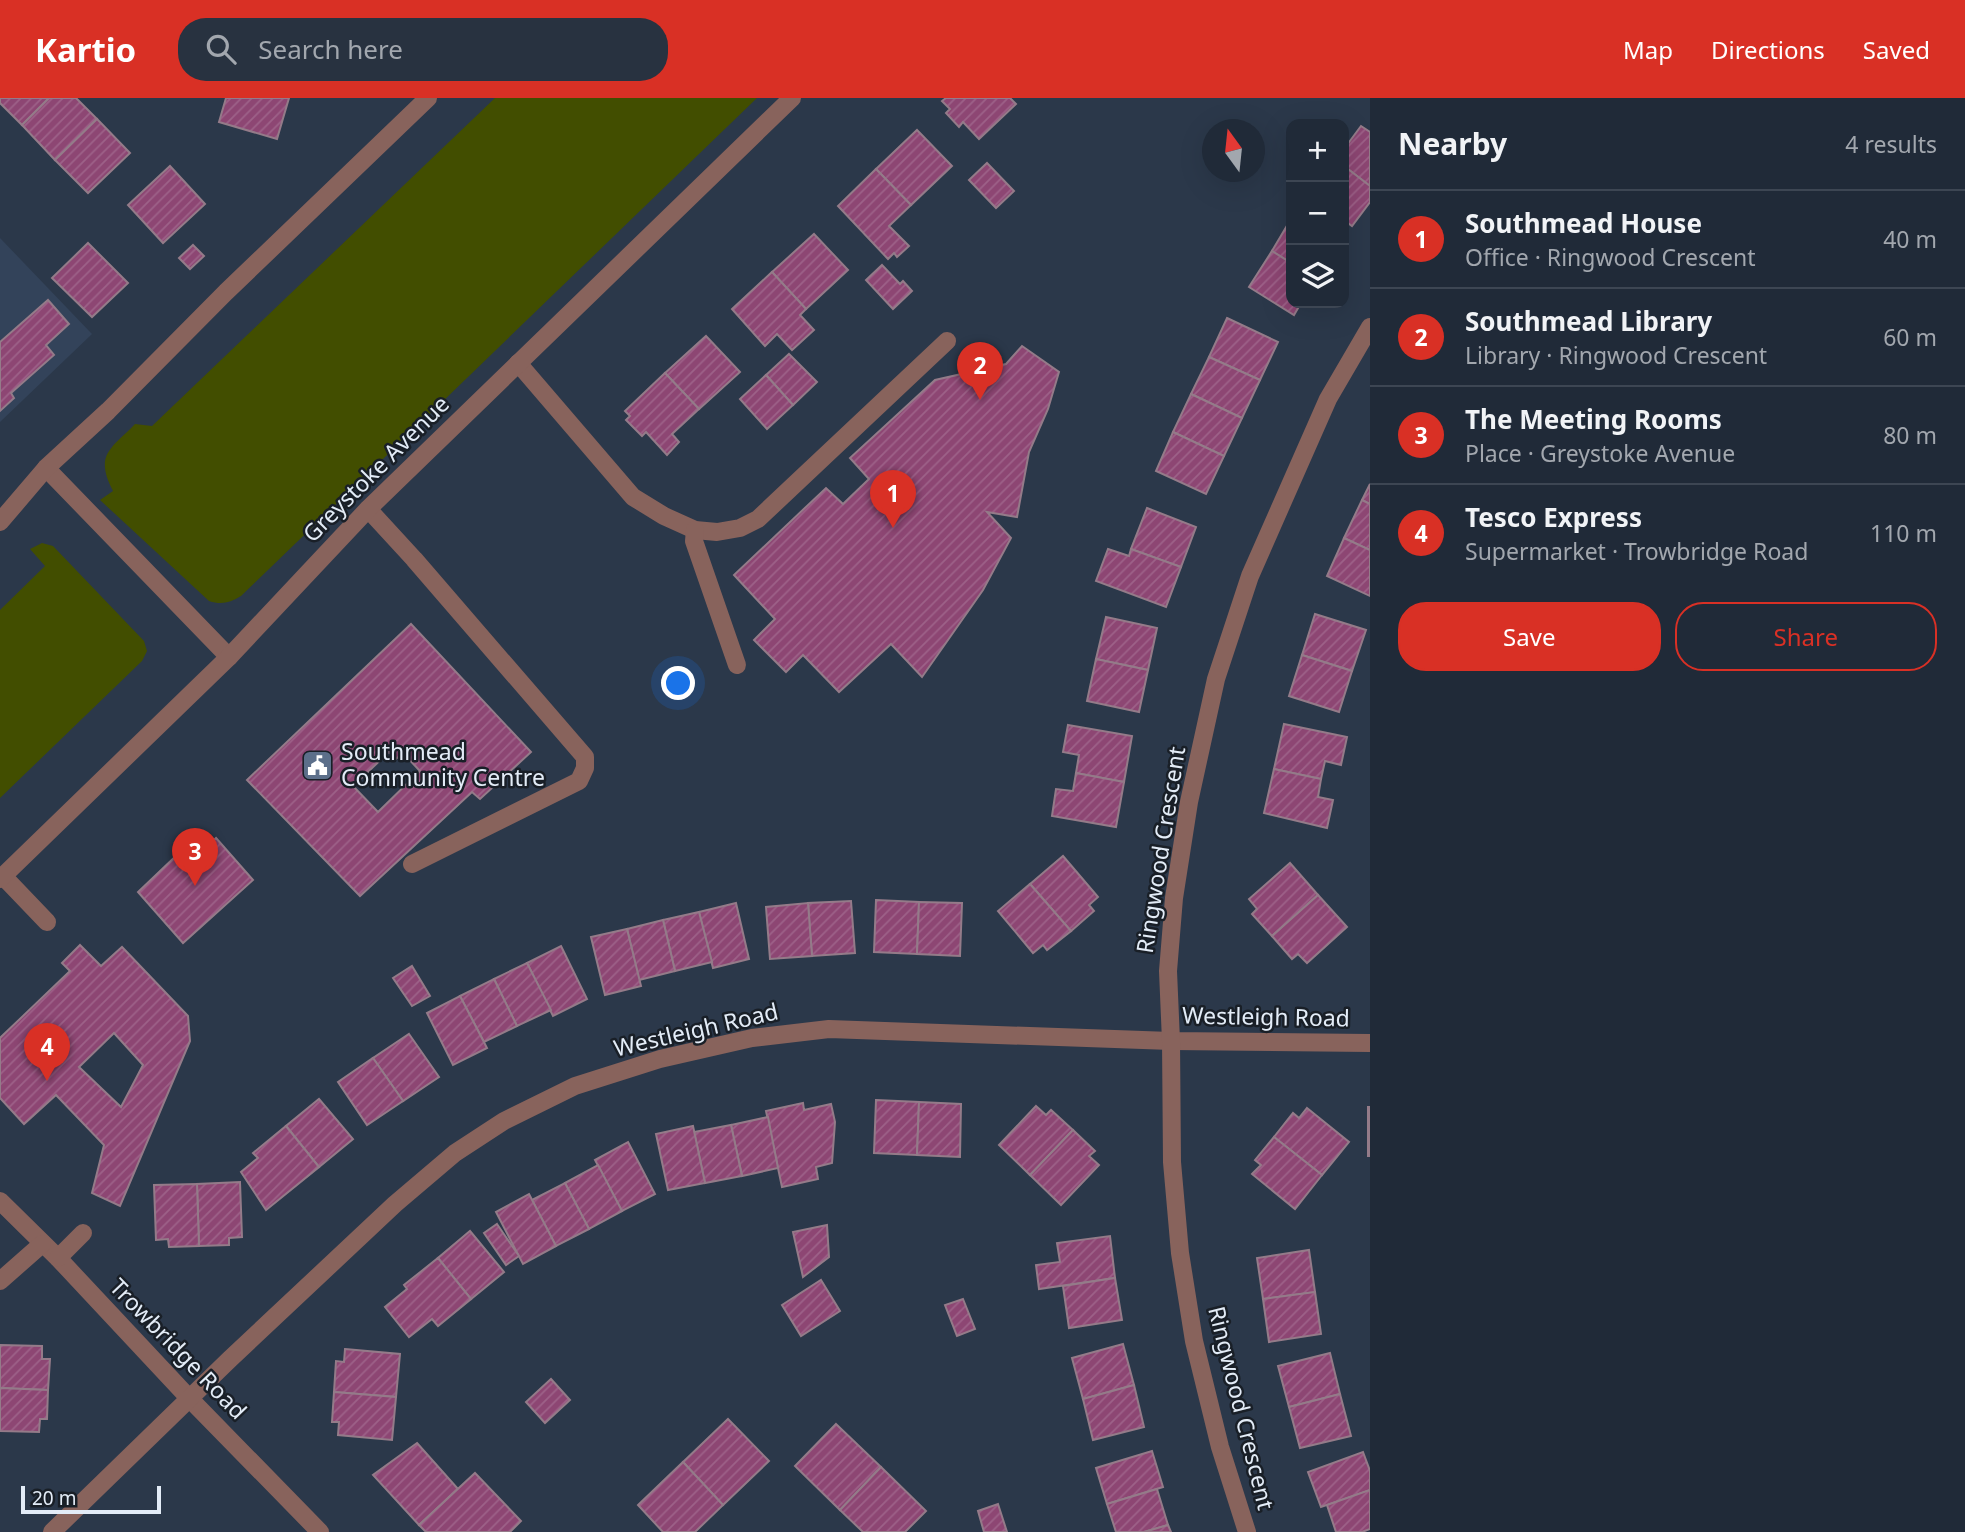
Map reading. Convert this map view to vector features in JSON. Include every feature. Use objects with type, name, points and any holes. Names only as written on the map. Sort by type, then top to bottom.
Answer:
[{"type":"street","points":[[0,522],[46,468],[108,411],[226,292],[428,98]]},
{"type":"street","name":"Greystoke Avenue","points":[[2,877],[229,657],[368,509],[792,98]]},
{"type":"street","name":"Ringwood Crescent","points":[[1247,1532],[1220,1447],[1198,1354],[1180,1253],[1172,1162],[1168,971],[1174,898],[1189,802],[1216,679],[1250,576],[1328,399],[1370,327]]},
{"type":"street","points":[[518,363],[633,497],[664,516],[695,530],[717,532],[740,528],[758,519],[947,341]]},
{"type":"street","points":[[46,468],[229,657]]},
{"type":"street","points":[[368,509],[585,757],[585,768],[579,781],[412,864]]},
{"type":"street","points":[[695,530],[694,541],[737,665]]},
{"type":"street","points":[[2,877],[47,922]]},
{"type":"street","name":"Westleigh Road","points":[[52,1532],[395,1204],[455,1153],[504,1121],[575,1086],[660,1059],[752,1038],[829,1030],[1171,1041],[1370,1043]]},
{"type":"street","name":"Trowbridge Road","points":[[0,1201],[320,1532]]},
{"type":"street","points":[[58,1258],[83,1233]]},
{"type":"street","points":[[0,1282],[43,1244]]},
{"type":"shaded area","points":[[0,238],[92,334],[0,422]]},
{"type":"green space","points":[[495,98],[757,98],[241,596],[225,603],[209,601],[100,500],[113,491],[105,468],[108,453],[135,424],[152,426]]},
{"type":"green space","points":[[42,543],[53,546],[144,641],[147,651],[142,661],[0,798],[0,610],[45,566],[30,549]]},
{"type":"building","points":[[0,98],[49,98],[22,125],[0,103]]},
{"type":"building","points":[[49,98],[76,98],[97,119],[55,160],[22,125]]},
{"type":"building","points":[[226,98],[289,98],[277,139],[219,122]]},
{"type":"building","points":[[946,98],[1010,98],[1016,104],[979,139],[963,122],[959,127],[946,113],[950,109],[942,101]]},
{"type":"building","points":[[97,119],[130,153],[88,193],[55,160]]},
{"type":"building","points":[[1361,126],[1370,132],[1370,186],[1349,170],[1349,142]]},
{"type":"building","points":[[917,130],[952,166],[911,205],[876,169]]},
{"type":"building","points":[[987,163],[1014,191],[996,208],[969,180]]},
{"type":"building","points":[[170,166],[205,204],[163,243],[128,205]]},
{"type":"building","points":[[876,169],[911,205],[889,226],[909,246],[897,257],[894,253],[888,259],[838,206]]},
{"type":"building","points":[[1349,170],[1370,186],[1370,202],[1352,226],[1349,224]]},
{"type":"building","points":[[1286,227],[1286,260],[1272,251]]},
{"type":"building","points":[[814,234],[848,270],[806,309],[772,272]]},
{"type":"building","points":[[88,243],[128,283],[92,317],[52,278]]},
{"type":"building","points":[[193,245],[204,256],[190,269],[179,258]]},
{"type":"building","points":[[1272,251],[1286,260],[1286,308],[1298,308],[1294,315],[1249,287]]},
{"type":"building","points":[[882,265],[900,284],[903,281],[912,291],[893,309],[866,280]]},
{"type":"building","points":[[772,272],[806,309],[800,315],[814,330],[792,350],[777,334],[765,346],[732,309]]},
{"type":"building","points":[[48,300],[69,324],[46,345],[54,355],[11,393],[14,398],[0,411],[0,342]]},
{"type":"building","points":[[1227,318],[1278,342],[1260,380],[1209,357]]},
{"type":"building","points":[[706,336],[740,372],[699,409],[665,373]]},
{"type":"building","points":[[1022,346],[1059,372],[1048,409],[1029,452],[1017,517],[987,512],[1011,538],[983,590],[922,677],[891,644],[839,692],[803,655],[786,672],[754,640],[775,619],[734,575],[826,488],[843,504],[869,479],[850,458],[935,380],[1006,364]]},
{"type":"building","points":[[789,354],[817,382],[793,405],[766,375]]},
{"type":"building","points":[[1209,357],[1260,380],[1242,418],[1191,394]]},
{"type":"building","points":[[665,373],[699,409],[672,434],[679,442],[667,455],[646,432],[642,436],[626,420],[630,416],[625,411]]},
{"type":"building","points":[[766,375],[793,405],[767,429],[740,399]]},
{"type":"building","points":[[1191,394],[1242,418],[1224,456],[1173,432]]},
{"type":"building","points":[[1173,432],[1224,456],[1206,494],[1156,471]]},
{"type":"building","points":[[1370,484],[1370,504],[1362,500]]},
{"type":"building","points":[[1362,500],[1370,504],[1370,550],[1344,538]]},
{"type":"building","points":[[1147,508],[1196,527],[1181,567],[1131,549]]},
{"type":"building","points":[[1344,538],[1370,550],[1370,596],[1327,576]]},
{"type":"building","points":[[1108,549],[1129,556],[1131,549],[1181,567],[1166,607],[1096,581]]},
{"type":"building","points":[[1315,614],[1366,630],[1352,671],[1302,655]]},
{"type":"building","points":[[1106,617],[1157,628],[1148,670],[1096,659]]},
{"type":"building","name":"Southmead Community Centre","points":[[411,624],[531,752],[480,799],[472,792],[360,896],[247,780]],"holes":[[[389,752],[396,759],[403,753],[420,771],[378,812],[353,786]]]},
{"type":"building","points":[[1302,655],[1352,671],[1339,712],[1289,696]]},
{"type":"building","points":[[1096,659],[1148,670],[1139,712],[1087,701]]},
{"type":"building","points":[[1284,724],[1347,737],[1341,765],[1325,761],[1321,779],[1274,769]]},
{"type":"building","points":[[1068,725],[1132,736],[1124,782],[1076,773],[1079,755],[1063,752]]},
{"type":"building","points":[[1274,769],[1321,779],[1318,797],[1333,800],[1327,828],[1264,813]]},
{"type":"building","points":[[1076,773],[1124,782],[1116,827],[1052,816],[1056,789],[1073,791]]},
{"type":"building","points":[[216,838],[253,880],[183,943],[138,892],[178,854],[188,865]]},
{"type":"building","points":[[1063,856],[1098,897],[1089,905],[1094,911],[1071,931],[1030,884]]},
{"type":"building","points":[[1290,863],[1318,895],[1272,936],[1252,914],[1257,909],[1249,899]]},
{"type":"building","points":[[1030,884],[1071,931],[1047,950],[1043,945],[1033,953],[998,911]]},
{"type":"building","points":[[1318,895],[1347,927],[1307,963],[1298,954],[1292,959],[1272,936]]},
{"type":"building","points":[[876,900],[919,902],[917,954],[874,952]]},
{"type":"building","points":[[851,901],[855,953],[812,956],[808,903]]},
{"type":"building","points":[[919,902],[962,903],[960,956],[917,954]]},
{"type":"building","points":[[736,903],[749,959],[713,968],[699,912]]},
{"type":"building","points":[[808,903],[812,956],[770,959],[766,907]]},
{"type":"building","points":[[699,912],[712,962],[675,971],[663,920]]},
{"type":"building","points":[[663,920],[675,971],[639,980],[627,929]]},
{"type":"building","points":[[627,929],[641,986],[605,995],[591,937]]},
{"type":"building","points":[[80,945],[101,966],[122,947],[188,1016],[190,1041],[120,1206],[92,1193],[104,1145],[56,1095],[24,1124],[0,1098],[0,1038],[70,971],[62,963]],"holes":[[[114,1033],[143,1065],[121,1107],[79,1067]]]},
{"type":"building","points":[[561,946],[587,999],[553,1016],[527,963]]},
{"type":"building","points":[[527,963],[551,1010],[517,1026],[494,979]]},
{"type":"building","points":[[412,966],[430,996],[412,1006],[393,978]]},
{"type":"building","points":[[494,979],[517,1026],[484,1042],[460,996]]},
{"type":"building","points":[[460,996],[487,1048],[453,1065],[427,1013]]},
{"type":"building","points":[[409,1034],[439,1077],[403,1101],[373,1058]]},
{"type":"building","points":[[373,1058],[403,1101],[367,1125],[338,1082]]},
{"type":"building","points":[[319,1099],[353,1139],[319,1167],[286,1126]]},
{"type":"building","points":[[876,1100],[919,1102],[917,1155],[874,1153]]},
{"type":"building","points":[[919,1102],[961,1104],[960,1157],[917,1155]]},
{"type":"building","points":[[803,1103],[804,1110],[831,1104],[835,1122],[832,1163],[816,1167],[818,1179],[782,1187],[766,1111]]},
{"type":"building","points":[[1036,1106],[1046,1115],[1051,1110],[1073,1130],[1030,1175],[999,1145]]},
{"type":"building","points":[[1370,1107],[1370,1156],[1368,1156]]},
{"type":"building","points":[[1307,1108],[1349,1142],[1322,1175],[1274,1137],[1293,1113],[1299,1118]]},
{"type":"building","points":[[768,1117],[778,1168],[742,1176],[731,1125]]},
{"type":"building","points":[[731,1125],[742,1176],[705,1183],[694,1132]]},
{"type":"building","points":[[286,1126],[319,1167],[266,1210],[241,1172],[258,1158],[253,1153]]},
{"type":"building","points":[[693,1126],[705,1183],[668,1190],[656,1134]]},
{"type":"building","points":[[1073,1130],[1095,1151],[1089,1156],[1099,1165],[1061,1205],[1030,1175]]},
{"type":"building","points":[[1274,1137],[1322,1175],[1295,1209],[1252,1174],[1261,1165],[1255,1160]]},
{"type":"building","points":[[628,1142],[655,1194],[622,1211],[595,1160]]},
{"type":"building","points":[[598,1165],[622,1211],[589,1229],[565,1183]]},
{"type":"building","points":[[240,1182],[242,1237],[229,1238],[229,1245],[199,1246],[197,1184]]},
{"type":"building","points":[[565,1183],[589,1229],[556,1246],[532,1200]]},
{"type":"building","points":[[197,1184],[199,1246],[169,1247],[168,1239],[156,1240],[154,1185]]},
{"type":"building","points":[[529,1194],[556,1246],[523,1264],[496,1212]]},
{"type":"building","points":[[497,1224],[519,1256],[506,1265],[484,1233]]},
{"type":"building","points":[[827,1225],[829,1257],[803,1277],[793,1232]]},
{"type":"building","points":[[470,1231],[504,1272],[471,1299],[438,1258]]},
{"type":"building","points":[[1110,1236],[1115,1278],[1039,1289],[1036,1265],[1060,1262],[1057,1243]]},
{"type":"building","points":[[1309,1250],[1315,1292],[1263,1299],[1257,1258]]},
{"type":"building","points":[[438,1258],[471,1299],[438,1326],[432,1319],[409,1337],[385,1307],[407,1289],[404,1285]]},
{"type":"building","points":[[1115,1278],[1122,1320],[1069,1328],[1063,1286]]},
{"type":"building","points":[[821,1280],[840,1311],[801,1336],[782,1305]]},
{"type":"building","points":[[1315,1292],[1321,1334],[1269,1342],[1263,1299]]},
{"type":"building","points":[[963,1299],[975,1329],[957,1336],[945,1305]]},
{"type":"building","points":[[1123,1344],[1134,1385],[1083,1399],[1072,1358]]},
{"type":"building","points":[[0,1345],[42,1346],[42,1359],[50,1359],[48,1390],[0,1388]]},
{"type":"building","points":[[345,1349],[400,1354],[396,1397],[334,1392],[336,1361],[344,1362]]},
{"type":"building","points":[[1330,1353],[1340,1394],[1289,1407],[1278,1366]]},
{"type":"building","points":[[551,1379],[570,1400],[545,1423],[526,1402]]},
{"type":"building","points":[[1134,1385],[1144,1427],[1093,1440],[1083,1399]]},
{"type":"building","points":[[0,1388],[48,1390],[47,1419],[40,1419],[39,1432],[0,1431]]},
{"type":"building","points":[[334,1392],[396,1397],[392,1440],[338,1435],[339,1422],[332,1422]]},
{"type":"building","points":[[1340,1394],[1351,1436],[1300,1448],[1289,1407]]},
{"type":"building","points":[[728,1419],[769,1461],[723,1505],[683,1462]]},
{"type":"building","points":[[836,1424],[881,1467],[840,1510],[795,1466]]},
{"type":"building","points":[[417,1443],[458,1489],[419,1525],[373,1475]]},
{"type":"building","points":[[1152,1451],[1163,1487],[1107,1504],[1096,1468]]},
{"type":"building","points":[[1363,1452],[1370,1471],[1370,1490],[1321,1507],[1308,1472]]},
{"type":"building","points":[[683,1462],[723,1505],[695,1532],[663,1532],[638,1505]]},
{"type":"building","points":[[881,1467],[926,1511],[905,1532],[863,1532],[840,1510]]},
{"type":"building","points":[[475,1473],[521,1521],[510,1532],[426,1532],[419,1525]]},
{"type":"building","points":[[1157,1489],[1168,1525],[1144,1532],[1116,1532],[1107,1504]]},
{"type":"building","points":[[1370,1490],[1370,1529],[1362,1532],[1336,1532],[1327,1505]]},
{"type":"building","points":[[998,1504],[1007,1532],[984,1532],[978,1511]]},
{"type":"building","points":[[1168,1525],[1171,1532],[1144,1532]]},
{"type":"place","name":"Southmead Library","points":[[980,400]]},
{"type":"place","name":"Southmead House","points":[[893,528]]},
{"type":"place","name":"Southmead Community Centre","points":[[318,765]]},
{"type":"place","name":"The Meeting Rooms","points":[[195,886]]},
{"type":"place","name":"Tesco Express","points":[[47,1081]]}]
